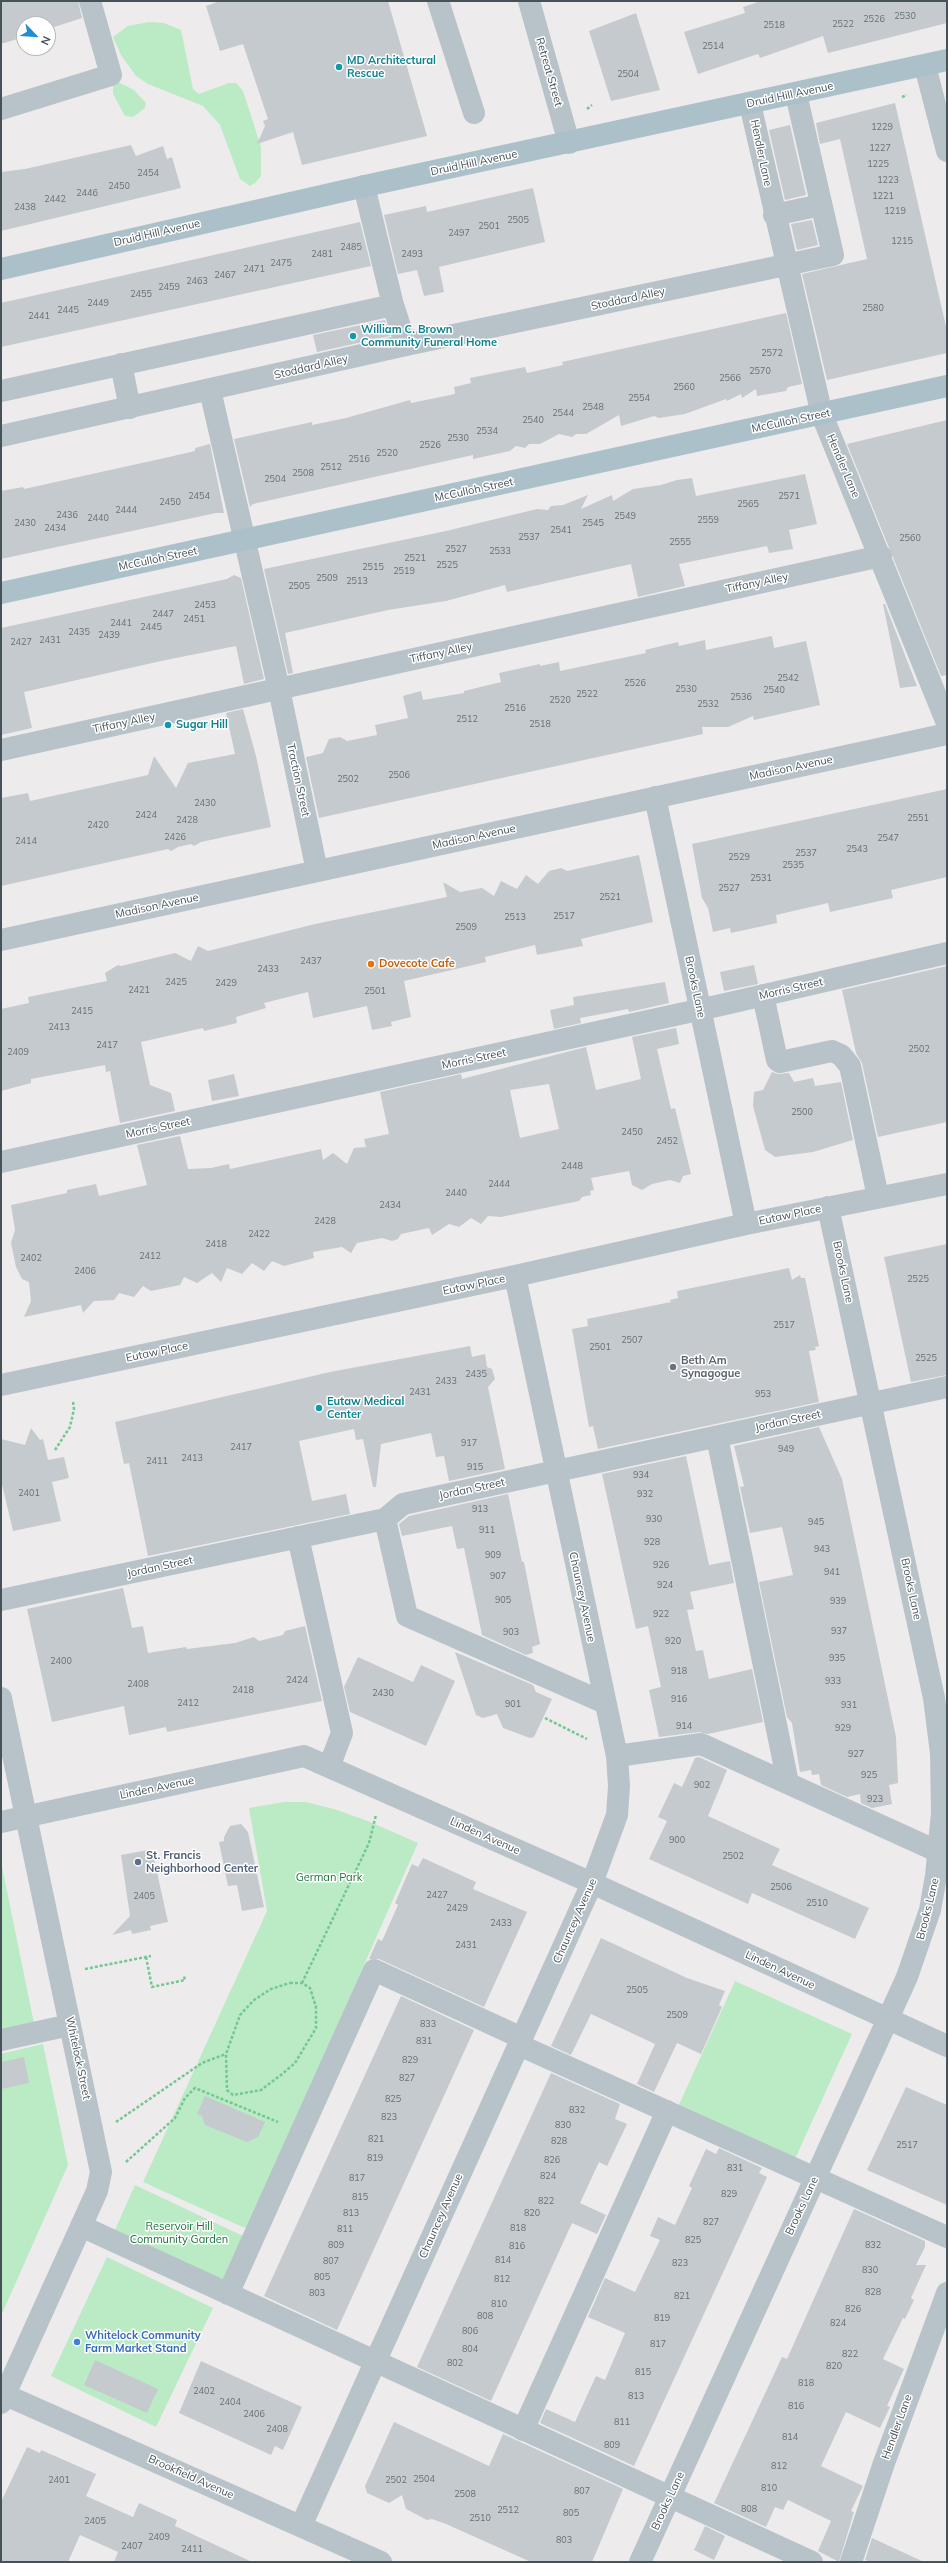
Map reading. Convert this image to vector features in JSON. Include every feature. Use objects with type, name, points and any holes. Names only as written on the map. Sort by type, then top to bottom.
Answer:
[{"type":"main road","name":"Druid Hill Avenue","points":[[1,269],[364,186],[750,104],[947,60]]},
{"type":"main road","name":"McCulloh Street","points":[[1,593],[822,415],[947,386]]},
{"type":"street","points":[[1,109],[111,75],[90,1]]},
{"type":"street","points":[[438,1],[474,113]]},
{"type":"street","name":"Retreat Street","points":[[533,2],[569,143]]},
{"type":"street","points":[[925,66],[947,151]]},
{"type":"street","points":[[774,215],[821,205],[796,94]]},
{"type":"street","name":"Hendler Lane","points":[[750,104],[774,215],[822,415],[881,556],[947,723]]},
{"type":"street","points":[[364,186],[393,305],[406,344]]},
{"type":"street","name":"Stoddard Alley","points":[[1,436],[210,390],[406,344],[833,255],[821,205]]},
{"type":"street","points":[[1,391],[393,305]]},
{"type":"street","points":[[121,364],[130,408]]},
{"type":"street","name":"Traction Street","points":[[210,390],[279,689],[317,871]]},
{"type":"street","name":"Tiffany Alley","points":[[1,750],[881,556]]},
{"type":"street","name":"Madison Avenue","points":[[1,940],[947,734]]},
{"type":"street","name":"Brooks Lane","points":[[655,797],[746,1224]]},
{"type":"street","name":"Morris Street","points":[[1,1162],[764,996],[947,953]]},
{"type":"street","points":[[764,996],[777,1060],[780,1062],[832,1051],[841,1055],[850,1066],[878,1197]]},
{"type":"street","name":"Eutaw Place","points":[[1,1385],[515,1276],[746,1224],[947,1184]]},
{"type":"street","name":"Brooks Lane","points":[[640,2562],[907,1977],[942,1877],[941,1753],[934,1698],[828,1207]]},
{"type":"street","name":"Chauncey Avenue","points":[[301,2526],[592,1883],[617,1815],[619,1786],[617,1756],[555,1471],[515,1276]]},
{"type":"street","name":"Jordan Street","points":[[1,1600],[385,1519],[403,1504],[947,1388]]},
{"type":"street","points":[[717,1437],[788,1784]]},
{"type":"street","points":[[385,1519],[407,1616],[605,1703]]},
{"type":"street","points":[[298,1537],[342,1733],[329,1767]]},
{"type":"street","name":"Whitelock Street","points":[[1,1698],[101,2165],[99,2185],[82,2226],[2,2396]]},
{"type":"street","points":[[617,1756],[701,1744],[788,1784],[942,1839]]},
{"type":"street","name":"Linden Avenue","points":[[1,1822],[304,1756],[592,1883],[947,2046]]},
{"type":"street","points":[[228,2294],[374,1970],[666,2111],[947,2237]]},
{"type":"street","points":[[1,2040],[70,2025]]},
{"type":"street","points":[[523,2430],[666,2111]]},
{"type":"street","points":[[82,2226],[812,2562]]},
{"type":"street","name":"Hendler Lane","points":[[851,2562],[884,2462],[947,2293]]},
{"type":"street","name":"Brookfield Avenue","points":[[2,2396],[381,2562]]},
{"type":"path","points":[[902,97],[907,95]]},
{"type":"path","points":[[587,109],[592,105]]},
{"type":"path","points":[[55,1450],[70,1427],[74,1409],[73,1402]]},
{"type":"path","points":[[545,1718],[587,1739]]},
{"type":"path","points":[[302,1982],[369,1843],[376,1816]]},
{"type":"path","points":[[85,1969],[152,1956]]},
{"type":"path","points":[[146,1957],[152,1987],[185,1980],[184,1976]]},
{"type":"path","points":[[302,1982],[310,1988],[316,2007],[316,2028],[295,2063],[261,2090],[233,2095],[227,2090],[226,2054],[240,2014],[254,2000],[271,1989],[290,1983],[302,1982]]},
{"type":"path","points":[[116,2122],[202,2063],[226,2054]]},
{"type":"path","points":[[126,2162],[175,2118],[185,2098],[195,2088],[278,2122]]},
{"type":"green space","points":[[149,22],[164,23],[181,30],[193,89],[199,94],[229,83],[236,83],[243,91],[261,147],[261,176],[255,183],[250,186],[240,179],[220,125],[203,106],[148,84],[136,76],[121,55],[113,37],[128,26]]},
{"type":"green space","points":[[116,81],[134,90],[146,103],[145,108],[133,117],[125,116],[113,94],[113,83]]},
{"type":"green space","name":"German Park","points":[[284,1802],[306,1802],[334,1809],[368,1821],[418,1843],[247,2229],[143,2182],[267,1911],[249,1808]]},
{"type":"green space","points":[[1,1862],[34,2023],[1,2030]]},
{"type":"green space","points":[[735,1981],[852,2034],[794,2161],[677,2109]]},
{"type":"green space","points":[[43,2044],[68,2165],[1,2316],[1,2054]]},
{"type":"green space","name":"Reservoir Hill Community Garden","points":[[135,2185],[243,2236],[222,2281],[115,2230]]},
{"type":"green space","points":[[107,2257],[213,2308],[156,2427],[51,2376]]},
{"type":"building","points":[[1,1],[78,1],[82,18],[56,26],[56,16],[16,16],[16,39],[1,44]]},
{"type":"building","name":"MD Architectural Rescue","points":[[220,1],[388,1],[427,136],[302,165],[293,132],[257,144],[265,126],[263,121],[268,119],[243,44],[220,51],[206,6]]},
{"type":"building","points":[[761,1],[947,1],[947,23],[828,53],[823,36],[760,58],[758,54],[698,74],[684,32],[745,13],[743,7]]},
{"type":"building","points":[[636,13],[660,90],[611,101],[589,31]]},
{"type":"building","points":[[895,103],[947,331],[947,353],[827,380],[802,274],[867,259],[840,139],[820,144],[816,123]]},
{"type":"building","points":[[790,125],[806,195],[785,200],[769,130]]},
{"type":"building","points":[[131,145],[136,156],[163,146],[167,159],[172,157],[181,188],[1,231],[1,172],[25,169]]},
{"type":"building","points":[[533,188],[545,242],[439,267],[444,292],[424,296],[417,270],[398,274],[384,215],[426,206],[427,212]]},
{"type":"building","points":[[812,220],[818,245],[797,250],[791,224]]},
{"type":"building","points":[[360,222],[371,266],[1,347],[1,303]]},
{"type":"building","points":[[786,313],[802,384],[788,387],[786,391],[757,396],[756,389],[742,398],[741,394],[727,401],[726,399],[685,414],[659,418],[654,416],[621,426],[619,415],[586,434],[576,434],[572,437],[559,434],[540,444],[529,444],[525,448],[516,446],[510,451],[473,459],[473,455],[253,504],[250,507],[234,439],[312,422],[312,425],[346,418],[410,400],[411,403],[455,394],[454,387],[471,383],[470,378],[525,367],[527,373],[563,365],[562,362]]},
{"type":"building","points":[[385,320],[390,336],[317,352],[313,335]]},
{"type":"building","points":[[947,420],[947,675],[941,676],[847,444]]},
{"type":"building","points":[[210,444],[224,513],[216,513],[1,559],[1,491],[23,487],[24,489],[169,457],[195,451],[195,448]]},
{"type":"building","points":[[805,474],[817,524],[789,530],[793,549],[769,553],[767,546],[679,564],[685,586],[638,597],[631,564],[507,592],[505,585],[446,601],[388,610],[285,633],[293,673],[288,674],[264,569],[446,531],[537,509],[548,510],[551,506],[563,505],[588,495],[581,509],[612,495],[613,501],[633,489],[661,485],[677,480],[692,478],[696,496]]},
{"type":"building","points":[[234,575],[241,578],[264,679],[244,684],[236,646],[161,661],[24,692],[32,728],[1,735],[1,628],[227,579]]},
{"type":"building","points":[[883,604],[885,604],[917,686],[900,688]]},
{"type":"building","points":[[772,636],[774,648],[806,641],[820,705],[754,720],[753,716],[728,727],[702,727],[703,734],[319,818],[306,757],[323,753],[329,739],[340,737],[347,741],[377,735],[375,725],[408,718],[403,696],[421,691],[423,700],[464,693],[464,691],[501,682],[499,673],[540,664],[540,666],[559,662],[560,671],[646,653],[645,650],[678,642],[679,646],[705,640],[706,650]]},
{"type":"building","points":[[243,709],[256,756],[271,827],[201,842],[194,846],[191,844],[178,847],[171,851],[168,849],[1,886],[1,798],[28,793],[30,801],[148,775],[154,756],[176,788],[188,763],[235,754],[226,713]]},
{"type":"building","points":[[947,789],[947,877],[891,890],[893,898],[830,912],[828,903],[776,915],[777,923],[731,933],[730,928],[713,932],[708,908],[702,898],[692,844]]},
{"type":"building","points":[[639,855],[653,922],[581,939],[583,946],[537,955],[535,945],[485,957],[486,962],[404,981],[411,1017],[391,1022],[392,1026],[372,1030],[367,1006],[313,1018],[308,992],[264,1003],[266,1008],[236,1017],[237,1023],[204,1031],[203,1028],[141,1042],[150,1085],[171,1093],[175,1111],[120,1123],[110,1071],[106,1072],[105,1065],[31,1079],[31,1083],[1,1091],[1,1009],[29,1003],[28,997],[107,981],[105,973],[118,965],[121,966],[175,953],[191,961],[198,946],[208,951],[315,924],[447,897],[443,882],[460,892],[482,888],[494,896],[501,881],[517,889],[526,875],[538,884],[549,871],[561,868],[567,871]]},
{"type":"building","points":[[754,965],[758,984],[724,991],[720,972]]},
{"type":"building","points":[[947,966],[947,1122],[878,1137],[862,1063],[856,1053],[842,990]]},
{"type":"building","points":[[665,982],[669,1003],[629,1012],[628,1009],[580,1018],[581,1023],[554,1029],[550,1010],[574,1005],[573,997]]},
{"type":"building","points":[[676,1028],[679,1044],[657,1049],[671,1109],[675,1108],[691,1174],[683,1176],[680,1183],[670,1180],[652,1184],[642,1190],[632,1185],[629,1171],[591,1178],[594,1190],[590,1191],[591,1195],[582,1197],[579,1201],[501,1217],[488,1216],[481,1224],[471,1218],[459,1227],[449,1224],[432,1235],[429,1228],[401,1234],[398,1239],[392,1241],[382,1238],[357,1243],[351,1253],[342,1247],[313,1252],[314,1258],[284,1266],[272,1261],[264,1271],[252,1263],[242,1274],[227,1268],[221,1282],[212,1273],[197,1283],[184,1277],[180,1285],[151,1291],[143,1286],[134,1297],[119,1293],[114,1300],[94,1301],[83,1313],[81,1305],[24,1317],[31,1301],[29,1282],[22,1279],[16,1267],[11,1243],[15,1230],[11,1205],[67,1193],[67,1190],[96,1184],[99,1196],[147,1185],[137,1145],[180,1136],[188,1169],[211,1168],[229,1164],[230,1169],[321,1149],[323,1160],[333,1153],[347,1164],[354,1148],[366,1147],[364,1139],[389,1134],[380,1092],[461,1074],[462,1079],[586,1047],[596,1090],[641,1079],[632,1037]],"holes":[[[549,1084],[559,1129],[520,1138],[510,1090]]]},
{"type":"building","points":[[772,1072],[778,1074],[789,1073],[794,1082],[813,1078],[815,1086],[841,1082],[853,1140],[813,1152],[775,1157],[765,1150],[753,1106],[754,1092],[763,1090]]},
{"type":"building","points":[[234,1074],[239,1096],[212,1101],[208,1080]]},
{"type":"building","points":[[947,1244],[947,1375],[911,1382],[884,1257]]},
{"type":"building","points":[[789,1268],[792,1280],[800,1275],[801,1278],[805,1278],[819,1346],[815,1347],[816,1350],[809,1351],[819,1402],[598,1449],[593,1426],[589,1427],[572,1329],[588,1326],[587,1319],[671,1302],[670,1300],[678,1298],[677,1291]]},
{"type":"building","points":[[470,1346],[472,1357],[485,1354],[487,1367],[492,1369],[495,1379],[488,1387],[505,1469],[449,1481],[444,1456],[436,1457],[431,1433],[381,1444],[376,1487],[373,1487],[363,1439],[356,1440],[354,1429],[299,1441],[312,1501],[346,1494],[350,1514],[148,1556],[129,1463],[124,1464],[115,1422],[330,1372]]},
{"type":"building","points":[[819,1427],[842,1479],[896,1737],[898,1783],[889,1785],[892,1804],[872,1808],[861,1803],[860,1794],[847,1797],[821,1785],[819,1774],[812,1775],[811,1770],[800,1772],[792,1723],[787,1717],[759,1582],[793,1575],[782,1527],[750,1533],[740,1487],[744,1486],[734,1446]]},
{"type":"building","points":[[31,1428],[40,1440],[43,1439],[48,1460],[64,1457],[69,1478],[52,1482],[61,1521],[13,1531],[1,1480],[1,1439],[25,1445]]},
{"type":"building","points":[[686,1456],[709,1565],[730,1561],[734,1583],[690,1592],[694,1609],[687,1610],[696,1651],[703,1650],[709,1679],[752,1669],[763,1722],[708,1734],[699,1732],[659,1737],[649,1690],[661,1687],[648,1626],[636,1629],[602,1474]]},
{"type":"building","points":[[508,1494],[522,1562],[524,1562],[540,1644],[532,1647],[533,1653],[526,1655],[482,1635],[464,1548],[457,1549],[452,1526],[402,1536],[399,1524],[409,1516]]},
{"type":"building","points":[[123,1588],[132,1628],[143,1626],[148,1653],[186,1647],[187,1649],[235,1643],[254,1637],[259,1641],[283,1635],[285,1631],[305,1626],[322,1701],[167,1732],[166,1727],[129,1735],[124,1706],[52,1722],[27,1609]]},
{"type":"building","points":[[455,1652],[533,1685],[536,1692],[552,1699],[534,1737],[530,1738],[503,1728],[497,1714],[483,1718],[476,1715]]},
{"type":"building","points":[[358,1657],[413,1682],[421,1665],[455,1681],[426,1746],[350,1712],[344,1687]]},
{"type":"building","points":[[699,1757],[727,1770],[708,1816],[780,1849],[772,1865],[869,1908],[855,1939],[752,1893],[748,1904],[649,1859],[667,1821],[658,1817],[674,1783],[682,1787],[695,1758]]},
{"type":"building","points":[[241,1824],[248,1832],[264,1907],[242,1911],[237,1885],[228,1886],[219,1842],[224,1841],[224,1837],[230,1826]]},
{"type":"building","points":[[148,1850],[150,1860],[154,1859],[168,1922],[150,1926],[151,1930],[132,1934],[131,1930],[112,1935],[130,1916],[121,1855]]},
{"type":"building","points":[[423,1858],[476,1882],[473,1889],[527,1912],[484,2007],[379,1959],[369,1959],[378,1939],[382,1941],[398,1905],[395,1903],[412,1864],[418,1867]]},
{"type":"building","points":[[601,1938],[687,1978],[725,1991],[719,2005],[722,2007],[701,2054],[677,2043],[654,2092],[637,2084],[655,2044],[591,2014],[571,2055],[551,2046]]},
{"type":"building","points":[[401,1996],[474,2030],[337,2330],[264,2296]]},
{"type":"building","points":[[24,2057],[29,2083],[1,2089],[1,2062]]},
{"type":"building","points":[[551,2073],[620,2104],[615,2119],[627,2124],[607,2166],[599,2162],[580,2203],[606,2215],[597,2234],[572,2223],[491,2401],[417,2367]]},
{"type":"building","points":[[906,2087],[947,2105],[947,2205],[867,2170]]},
{"type":"building","points":[[205,2096],[265,2122],[258,2137],[247,2142],[205,2125],[202,2116],[197,2114]]},
{"type":"building","points":[[719,2148],[762,2168],[759,2173],[767,2177],[634,2466],[540,2423],[546,2409],[575,2422],[596,2376],[605,2380],[625,2333],[588,2317],[605,2278],[635,2292],[660,2240],[650,2236],[658,2217],[675,2225],[692,2188],[689,2186],[706,2149],[716,2154]]},
{"type":"building","points":[[854,2209],[925,2241],[925,2247],[916,2265],[926,2265],[911,2298],[914,2300],[905,2319],[903,2318],[883,2359],[904,2369],[887,2406],[890,2407],[880,2428],[846,2412],[821,2466],[863,2486],[851,2511],[854,2512],[839,2562],[818,2551],[831,2521],[788,2500],[783,2510],[775,2507],[766,2527],[714,2503],[782,2357],[787,2359]]},
{"type":"building","points":[[95,2360],[158,2389],[147,2413],[84,2385]]},
{"type":"building","points":[[201,2361],[302,2407],[283,2450],[275,2446],[271,2455],[179,2413]]},
{"type":"building","points":[[394,2422],[489,2466],[503,2434],[623,2489],[592,2562],[531,2562],[446,2524],[432,2519],[427,2520],[406,2509],[402,2495],[389,2503],[367,2493],[365,2486]]},
{"type":"building","points":[[27,2447],[40,2453],[41,2450],[96,2474],[86,2496],[133,2517],[139,2503],[177,2520],[175,2526],[252,2562],[114,2562],[118,2552],[80,2535],[68,2562],[1,2562],[1,2502]]},
{"type":"building","points":[[705,2526],[725,2536],[714,2560],[694,2550]]},
{"type":"building","points":[[872,2538],[924,2562],[870,2562],[865,2560]]},
{"type":"place","name":"MD Architectural Rescue","points":[[339,67]]},
{"type":"place","name":"William C. Brown Community Funeral Home","points":[[353,336]]},
{"type":"place","name":"Sugar Hill","points":[[168,725]]},
{"type":"place","name":"Dovecote Cafe","points":[[371,964]]},
{"type":"place","name":"Beth Am Synagogue","points":[[673,1367]]},
{"type":"place","name":"Eutaw Medical Center","points":[[319,1408]]},
{"type":"place","name":"St. Francis Neighborhood Center","points":[[138,1862]]},
{"type":"place","name":"Whitelock Community Farm Market Stand","points":[[77,2342]]}]
